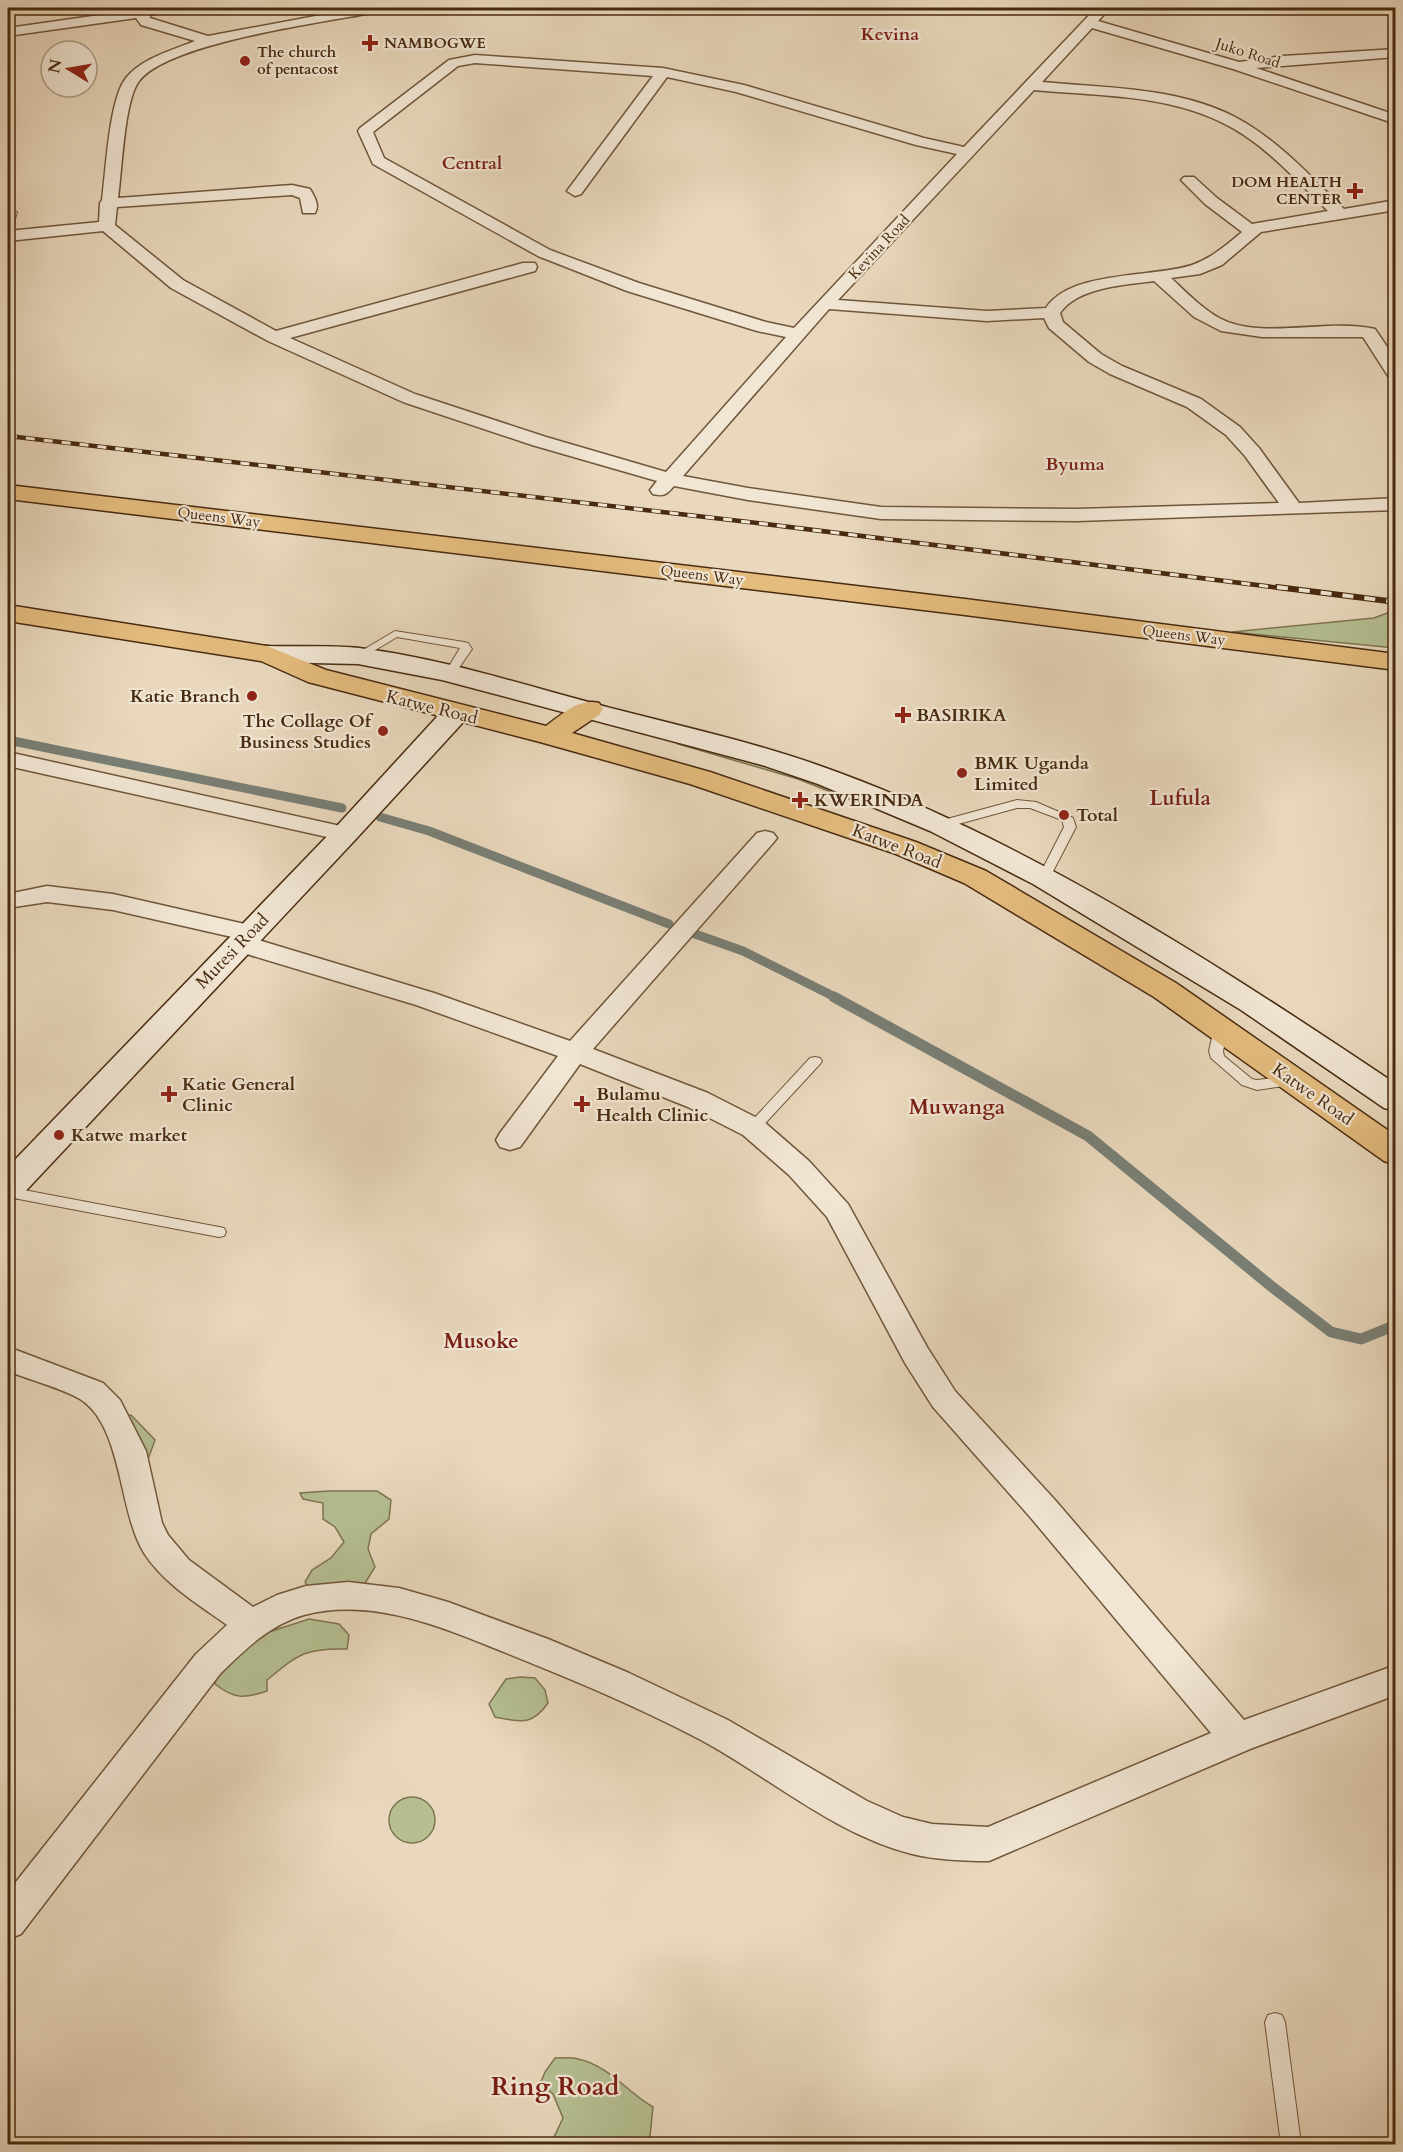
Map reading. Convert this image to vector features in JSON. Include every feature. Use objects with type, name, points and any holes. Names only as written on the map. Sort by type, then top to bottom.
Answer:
[{"type":"highway","name":"Queens Way","points":[[8,492],[965,607],[1395,662]]},
{"type":"highway","name":"Katwe Road","points":[[8,613],[267,654],[336,662],[456,713],[550,736],[700,778],[906,848],[975,877],[1165,990],[1395,1153]]},
{"type":"highway","points":[[550,736],[590,709]]},
{"type":"street","points":[[8,32],[144,14],[166,8]]},
{"type":"street","points":[[107,226],[108,203],[122,107],[132,80],[150,65],[208,40],[377,8]]},
{"type":"street","name":"Kevina Road","points":[[665,484],[825,304],[1103,8]]},
{"type":"street","points":[[144,14],[143,19],[146,22],[208,40]]},
{"type":"street","name":"Juko Road","points":[[1089,24],[1238,66],[1395,120]]},
{"type":"street","points":[[1238,66],[1283,60],[1395,53]]},
{"type":"street","points":[[798,334],[763,327],[644,291],[544,253],[378,162],[365,131],[454,63],[464,60],[663,72],[739,88],[921,142],[968,152]]},
{"type":"street","points":[[575,191],[663,72]]},
{"type":"street","points":[[1032,85],[1165,100],[1220,116],[1237,124],[1287,163],[1341,215]]},
{"type":"street","points":[[1189,180],[1211,201],[1251,231]]},
{"type":"street","points":[[108,203],[247,195],[292,190],[304,192],[308,198],[309,210]]},
{"type":"street","points":[[825,304],[987,316],[1051,313],[1060,302],[1075,294],[1157,275],[1194,270],[1208,265],[1251,231],[1268,226],[1395,205]]},
{"type":"street","points":[[8,236],[107,226],[177,284],[274,337],[409,398],[665,484],[881,513],[1077,515],[1395,504]]},
{"type":"street","points":[[274,337],[530,267]]},
{"type":"street","points":[[1157,275],[1215,323],[1231,328],[1253,331],[1354,330],[1369,333],[1395,375]]},
{"type":"street","points":[[1051,313],[1055,324],[1095,358],[1116,370],[1194,403],[1233,431],[1252,452],[1293,509]]},
{"type":"street","name":"Katwe Road","points":[[336,662],[450,673],[590,709],[828,778],[940,825],[1044,878],[1252,1003],[1395,1100]]},
{"type":"street","name":"Mutesi Road","points":[[8,1188],[345,834],[456,713]]},
{"type":"street","points":[[8,759],[345,834]]},
{"type":"street","points":[[510,1140],[575,1052],[765,838]]},
{"type":"street","points":[[8,900],[47,894],[113,902],[244,938],[575,1052],[698,1100],[753,1128],[799,1168],[838,1211],[916,1355],[944,1399],[1043,1509],[1237,1738]]},
{"type":"street","points":[[8,1359],[92,1391],[109,1409],[130,1450],[146,1523],[156,1544],[177,1570],[251,1624]]},
{"type":"street","points":[[8,1921],[208,1664],[233,1637],[251,1624],[289,1605],[320,1598],[344,1596],[396,1602],[459,1619],[594,1672],[724,1735],[854,1812],[901,1833],[948,1844],[989,1844],[1237,1738],[1395,1680]]},
{"type":"lane","points":[[8,209],[14,213],[8,229]]},
{"type":"lane","points":[[940,825],[1017,804],[1032,804],[1066,818],[1070,827],[1044,878]]},
{"type":"lane","points":[[753,1128],[815,1061]]},
{"type":"lane","points":[[8,1192],[219,1232]]},
{"type":"lane","points":[[1275,2022],[1291,2145]]},
{"type":"green space","points":[[1395,610],[1395,648],[1232,632],[1374,618]]},
{"type":"green space","points":[[689,734],[879,794],[863,805],[798,779],[678,744]]},
{"type":"green space","points":[[131,1415],[155,1440],[147,1462],[120,1418]]},
{"type":"green space","points":[[377,1491],[391,1500],[389,1519],[371,1534],[368,1549],[375,1567],[364,1585],[315,1599],[305,1582],[312,1570],[331,1558],[344,1542],[335,1527],[323,1519],[323,1503],[303,1499],[300,1493]]},
{"type":"green space","points":[[309,1619],[339,1624],[349,1635],[347,1649],[321,1650],[303,1654],[267,1680],[267,1691],[259,1694],[234,1695],[215,1684],[218,1668],[269,1632]]},
{"type":"green space","points":[[535,1678],[545,1690],[548,1703],[537,1716],[531,1719],[519,1721],[495,1717],[489,1704],[506,1679]]},
{"type":"green space","points":[[412,1797],[428,1804],[435,1820],[428,1836],[412,1843],[396,1836],[389,1820],[396,1804]]},
{"type":"green space","points":[[555,2058],[575,2058],[599,2067],[653,2107],[650,2136],[641,2144],[619,2137],[598,2144],[545,2144],[554,2137],[563,2118],[553,2094],[540,2084]]},
{"type":"waterway","points":[[8,740],[342,808]]},
{"type":"waterway","points":[[380,817],[429,831],[669,924]]},
{"type":"waterway","points":[[695,934],[743,951],[837,998]]},
{"type":"waterway","points":[[834,997],[1088,1136],[1271,1286],[1331,1332],[1361,1339],[1396,1325]]},
{"type":"railway","points":[[8,436],[757,523],[1289,589]]},
{"type":"railway","points":[[1277,587],[1396,602]]},
{"type":"place","name":"NAMBOGWE","points":[[370,43]]},
{"type":"place","name":"The church of pentacost","points":[[245,61]]},
{"type":"place","name":"DOM HEALTH CENTER","points":[[1355,191]]},
{"type":"place","name":"Katie Branch","points":[[252,696]]},
{"type":"place","name":"BASIRIKA","points":[[903,715]]},
{"type":"place","name":"The Collage Of Business Studies","points":[[383,731]]},
{"type":"place","name":"BMK Uganda Limited","points":[[962,773]]},
{"type":"place","name":"KWERINDA","points":[[800,800]]},
{"type":"place","name":"Total","points":[[1064,815]]},
{"type":"place","name":"Katie General Clinic","points":[[169,1094]]},
{"type":"place","name":"Bulamu Health Clinic","points":[[582,1104]]},
{"type":"place","name":"Katwe market","points":[[59,1135]]},
{"type":"district","name":"Kevina","points":[[890,34]]},
{"type":"district","name":"Central","points":[[472,163]]},
{"type":"district","name":"Byuma","points":[[1075,464]]},
{"type":"district","name":"Lufula","points":[[1180,798]]},
{"type":"district","name":"Muwanga","points":[[957,1107]]},
{"type":"district","name":"Musoke","points":[[481,1341]]},
{"type":"district","name":"Ring Road","points":[[555,2086]]}]
